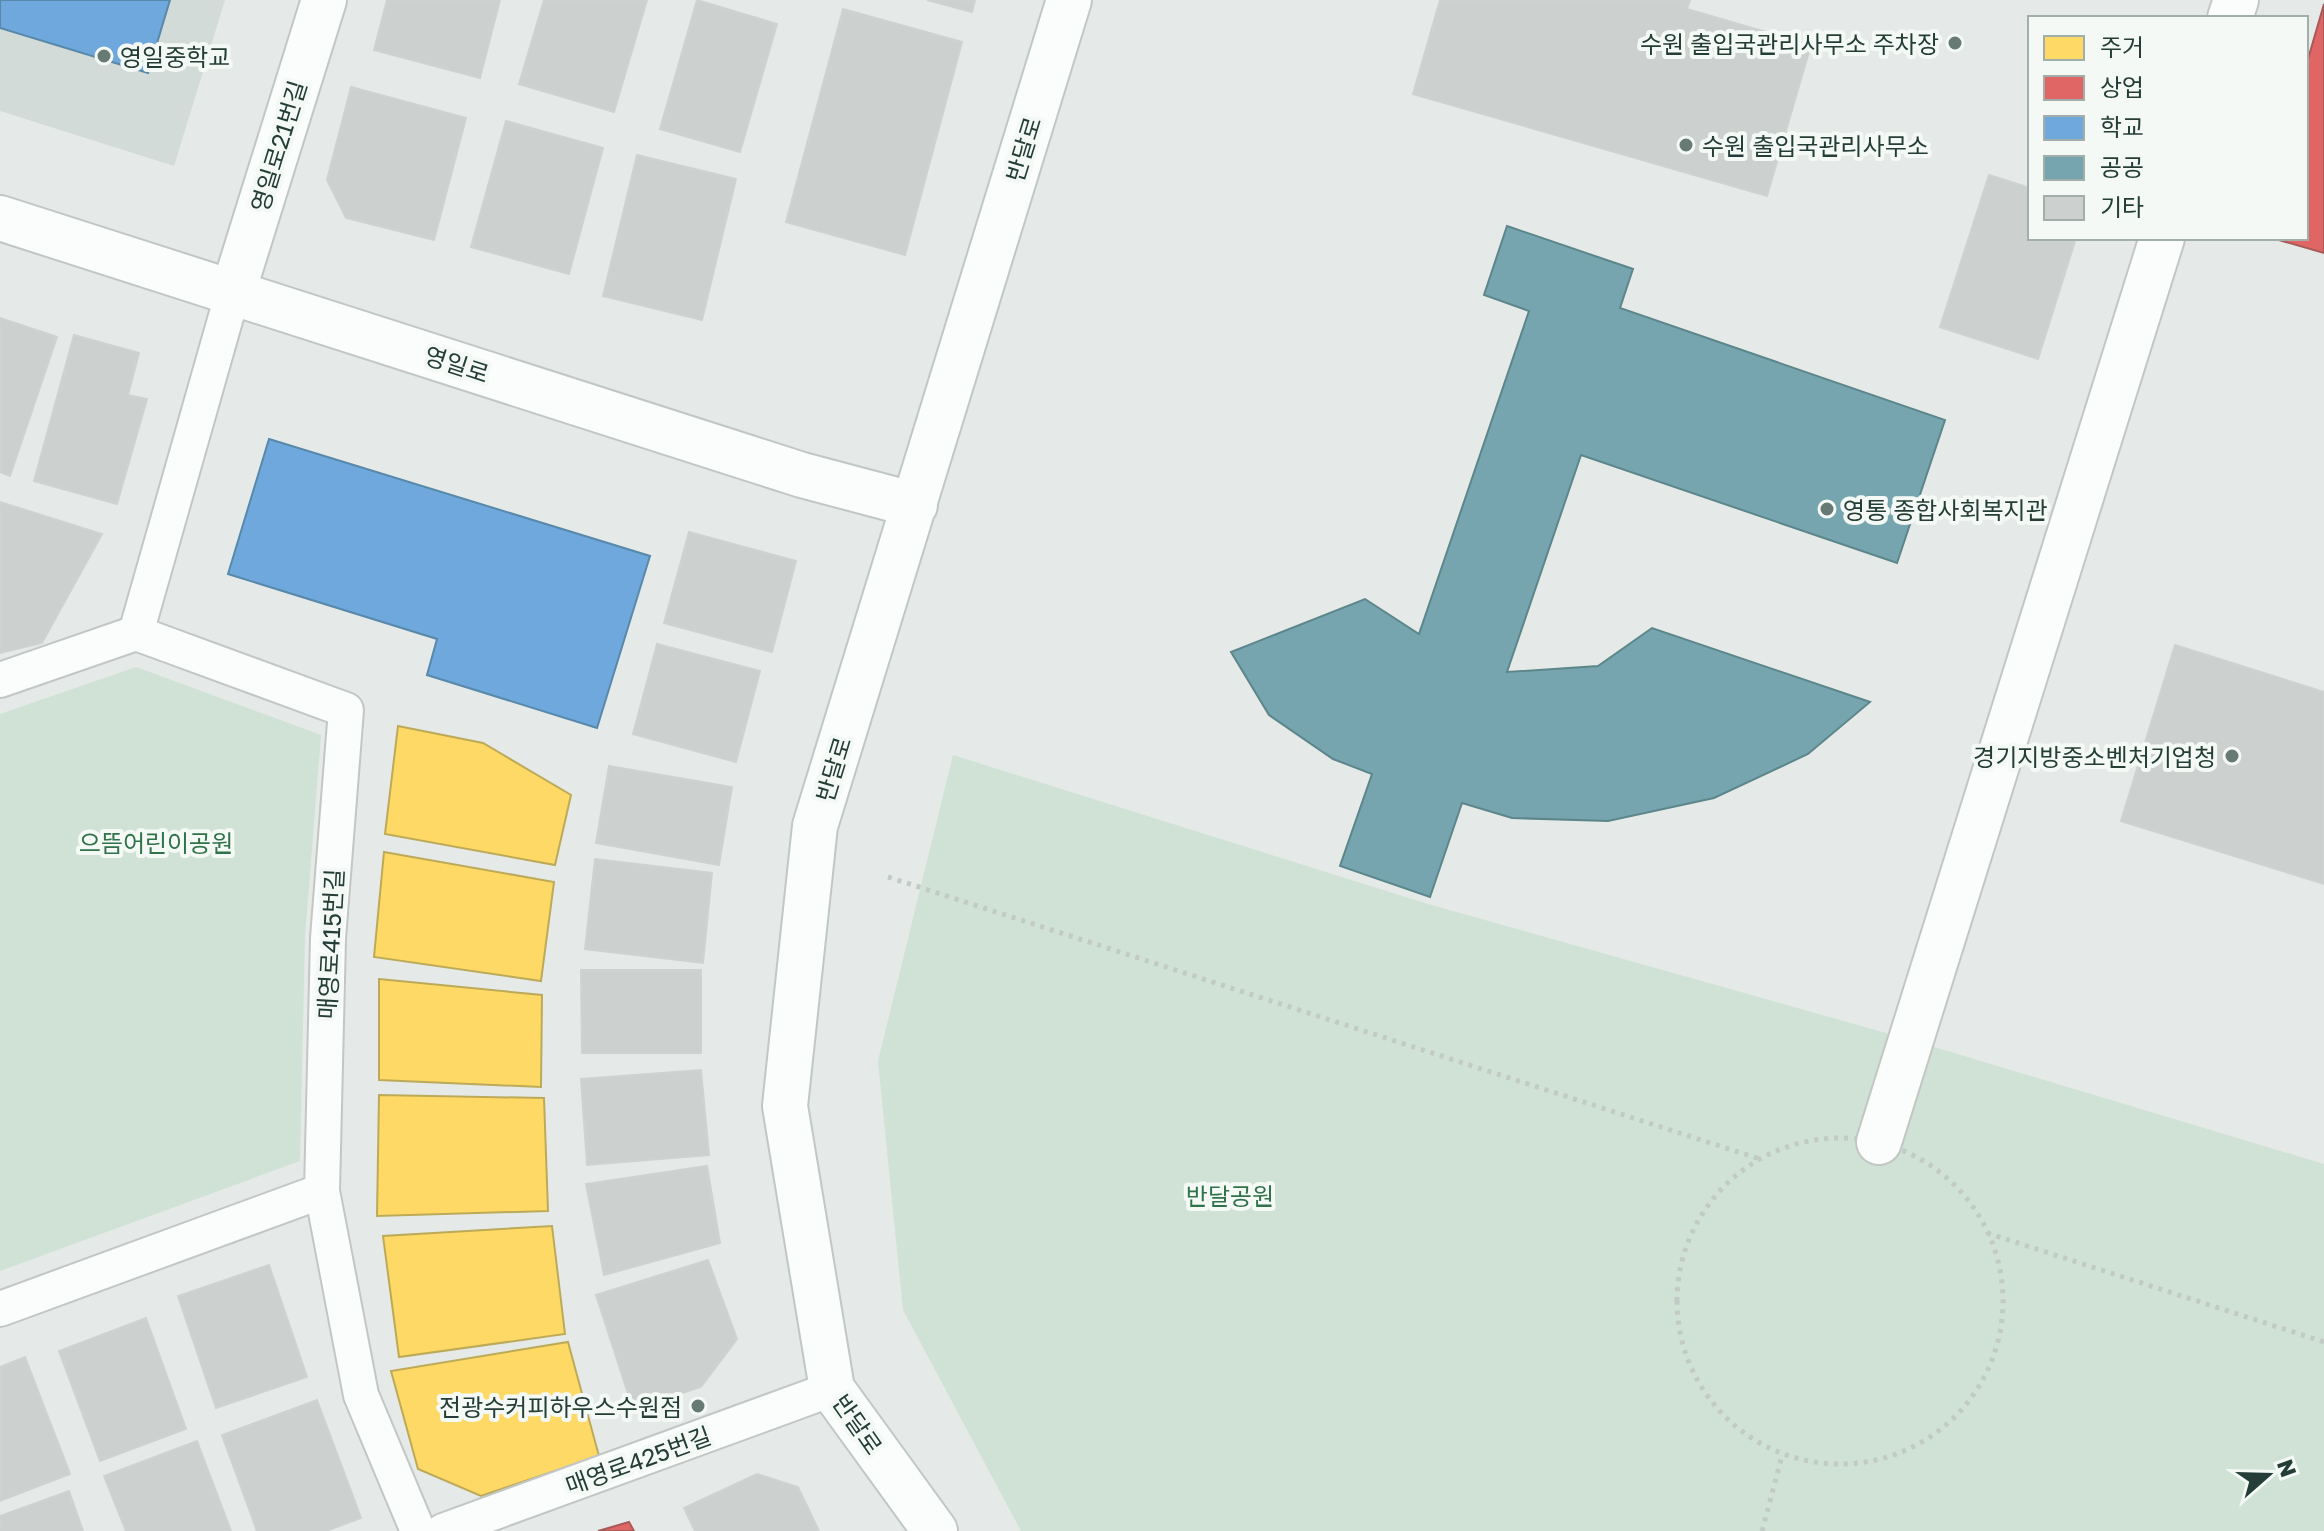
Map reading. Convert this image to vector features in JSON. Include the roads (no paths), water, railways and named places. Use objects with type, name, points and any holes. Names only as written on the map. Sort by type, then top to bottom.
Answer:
[{"type":"street","name":"영일로21번길","points":[[233,292],[324,0]]},
{"type":"street","name":"반달로","points":[[935,1531],[832,1389],[785,1106],[815,826],[1069,0]]},
{"type":"street","name":"영일로","points":[[0,218],[802,475],[915,505]]},
{"type":"street","points":[[1879,1142],[2161,240]]},
{"type":"lane","points":[[0,680],[136,633],[233,292]]},
{"type":"lane","name":"매영로415번길","points":[[136,633],[346,710],[328,938],[322,1191],[361,1395],[418,1531]]},
{"type":"lane","points":[[0,1309],[322,1191]]},
{"type":"lane","name":"매영로425번길","points":[[443,1531],[832,1389]]},
{"type":"place","name":"수원 출입국관리사무소 주차장","points":[[1955,43]]},
{"type":"place","name":"영일중학교","points":[[104,56]]},
{"type":"place","name":"수원 출입국관리사무소","points":[[1686,145]]},
{"type":"place","name":"영통 종합사회복지관","points":[[1827,509]]},
{"type":"place","name":"경기지방중소벤처기업청","points":[[2232,756]]},
{"type":"place","name":"전광수커피하우스수원점","points":[[698,1406]]},
{"type":"park label","name":"으뜸어린이공원","points":[[156,842]]},
{"type":"park label","name":"반달공원","points":[[1230,1195]]}]
